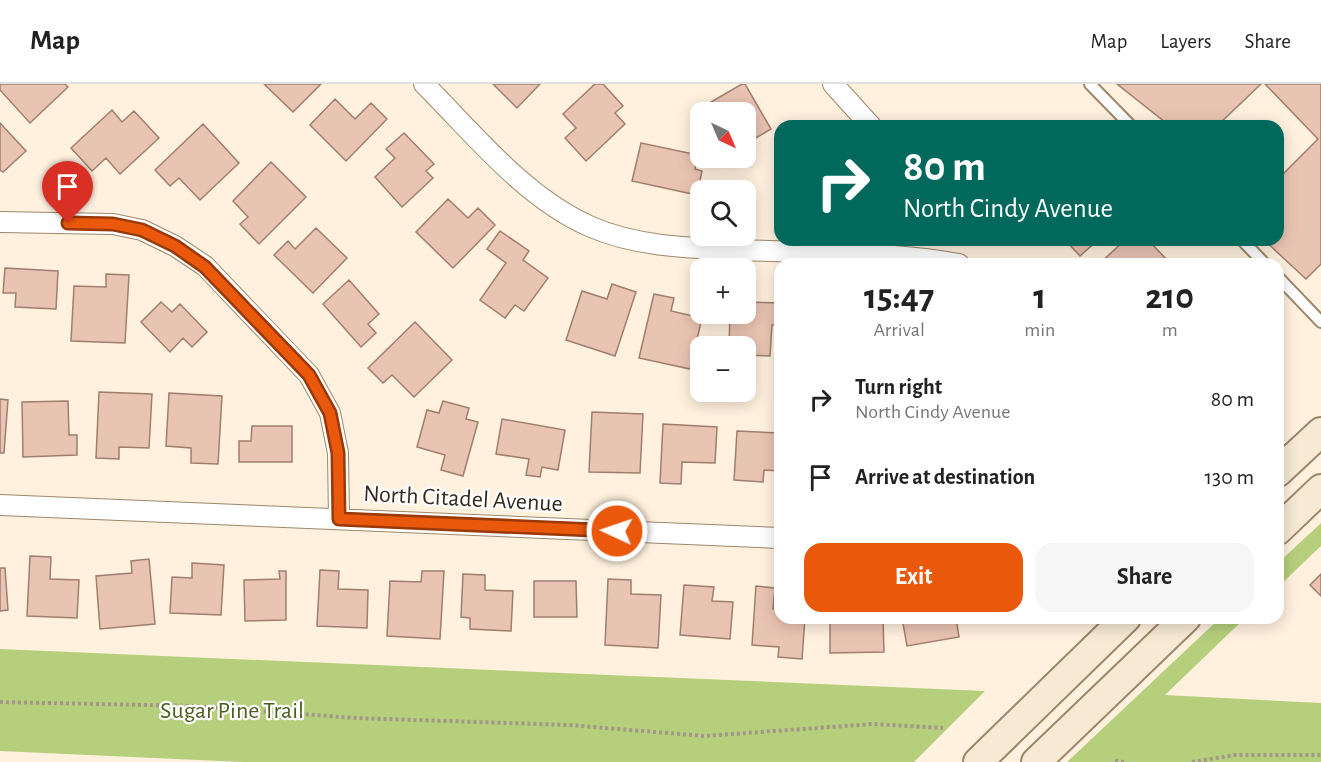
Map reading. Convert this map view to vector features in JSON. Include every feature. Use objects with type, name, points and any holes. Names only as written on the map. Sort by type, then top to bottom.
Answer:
[{"type":"main road","points":[[1284,466],[1321,432]]},
{"type":"main road","points":[[1284,524],[1321,489]]},
{"type":"main road","points":[[978,762],[1120,624]]},
{"type":"main road","points":[[1095,704],[1154,624]]},
{"type":"main road","points":[[1036,762],[1180,624]]},
{"type":"street","points":[[424,84],[510,170],[548,202],[598,229],[625,238],[678,248],[918,248],[943,258]]},
{"type":"street","points":[[832,84],[865,120]]},
{"type":"street","points":[[0,222],[113,224],[142,230],[175,246],[205,267],[309,375],[330,413],[338,453],[339,519]]},
{"type":"street","name":"North Citadel Avenue","points":[[0,505],[774,538]]},
{"type":"lane","points":[[1090,84],[1125,120]]},
{"type":"lane","points":[[1248,246],[1259,258]]},
{"type":"lane","points":[[1284,283],[1321,322]]},
{"type":"path","points":[[0,702],[192,706],[356,718],[569,725],[704,736],[873,724],[943,728]]},
{"type":"path","points":[[1192,762],[1235,755],[1321,755]]},
{"type":"path","points":[[1115,761],[1125,762]]},
{"type":"green space","points":[[1321,523],[1321,546],[1284,581],[1284,557]]},
{"type":"green space","points":[[1214,624],[1239,624],[1165,695],[1321,703],[1321,762],[1067,762]]},
{"type":"green space","name":"Sugar Pine Trail","points":[[0,649],[985,691],[914,762],[242,762],[0,751]]},
{"type":"building","points":[[0,84],[65,84],[68,87],[30,123],[0,90]]},
{"type":"building","points":[[264,84],[321,84],[293,112]]},
{"type":"building","points":[[493,84],[540,84],[517,108]]},
{"type":"building","points":[[595,84],[603,84],[623,106],[615,113],[625,124],[586,161],[565,138],[576,128],[563,114]]},
{"type":"building","points":[[745,84],[755,102],[711,102]]},
{"type":"building","points":[[1117,84],[1261,84],[1223,120],[1162,120]]},
{"type":"building","points":[[1265,84],[1321,84],[1321,264],[1306,279],[1270,246],[1284,246],[1284,173],[1318,139]]},
{"type":"building","points":[[335,99],[355,119],[371,103],[387,119],[346,161],[310,125]]},
{"type":"building","points":[[756,103],[771,129],[756,138]]},
{"type":"building","points":[[112,110],[122,122],[134,111],[159,138],[120,174],[106,158],[92,171],[71,148]]},
{"type":"building","points":[[0,123],[26,151],[3,172],[0,170]]},
{"type":"building","points":[[203,124],[239,163],[200,200],[179,178],[170,186],[155,170]]},
{"type":"building","points":[[404,133],[434,164],[426,171],[433,178],[402,207],[375,177],[395,158],[386,149]]},
{"type":"building","points":[[641,143],[690,153],[690,168],[702,171],[700,180],[690,180],[690,193],[632,181]]},
{"type":"building","points":[[271,162],[306,197],[259,244],[240,224],[248,217],[233,201]]},
{"type":"building","points":[[448,199],[468,218],[478,208],[495,225],[453,268],[416,232]]},
{"type":"building","points":[[316,228],[347,258],[313,293],[274,255],[288,241],[295,249]]},
{"type":"building","points":[[500,231],[529,251],[523,260],[548,278],[524,311],[515,305],[505,318],[480,300],[506,263],[487,249]]},
{"type":"building","points":[[1071,246],[1091,246],[1080,256]]},
{"type":"building","points":[[1118,246],[1154,246],[1165,258],[1106,258]]},
{"type":"building","points":[[5,268],[58,271],[56,309],[15,307],[16,293],[3,293]]},
{"type":"building","points":[[106,274],[129,275],[125,343],[71,341],[74,286],[106,287]]},
{"type":"building","points":[[349,280],[379,314],[368,324],[376,333],[361,347],[323,304]]},
{"type":"building","points":[[612,284],[636,292],[615,356],[566,340],[582,291],[607,299]]},
{"type":"building","points":[[654,294],[674,298],[671,311],[690,315],[690,324],[701,324],[698,336],[690,336],[690,369],[639,358]]},
{"type":"building","points":[[161,302],[172,312],[180,304],[207,332],[192,347],[183,338],[170,352],[141,322]]},
{"type":"building","points":[[756,302],[774,303],[770,356],[756,355],[756,336],[729,336],[730,324],[756,324]]},
{"type":"building","points":[[415,322],[452,360],[414,397],[392,375],[383,383],[368,368]]},
{"type":"building","points":[[99,392],[152,394],[149,448],[119,447],[119,459],[96,458]]},
{"type":"building","points":[[169,393],[222,396],[218,464],[191,463],[191,448],[166,446]]},
{"type":"building","points":[[0,399],[8,400],[4,453],[0,453]]},
{"type":"building","points":[[68,401],[69,435],[77,435],[77,455],[23,457],[22,402]]},
{"type":"building","points":[[443,401],[469,408],[466,419],[478,422],[463,476],[441,470],[445,455],[417,447],[427,410],[439,413]]},
{"type":"building","points":[[592,412],[643,414],[640,473],[589,472]]},
{"type":"building","points":[[502,419],[565,430],[558,470],[542,467],[540,477],[526,475],[529,459],[496,454]]},
{"type":"building","points":[[663,424],[717,427],[715,463],[682,462],[681,484],[660,483]]},
{"type":"building","points":[[252,426],[292,426],[292,462],[239,462],[239,441],[251,441]]},
{"type":"building","points":[[737,431],[774,433],[774,471],[764,470],[763,482],[734,480]]},
{"type":"building","points":[[30,556],[51,557],[50,579],[79,580],[77,618],[27,616]]},
{"type":"building","points":[[149,559],[155,624],[100,629],[96,576],[132,573],[131,561]]},
{"type":"building","points":[[192,563],[224,565],[221,615],[170,613],[172,577],[192,578]]},
{"type":"building","points":[[0,568],[5,568],[8,610],[0,611]]},
{"type":"building","points":[[320,570],[339,571],[338,589],[368,590],[367,628],[317,626]]},
{"type":"building","points":[[279,571],[286,571],[286,620],[245,621],[244,580],[280,579]]},
{"type":"building","points":[[422,571],[444,571],[440,639],[387,636],[390,581],[421,582]]},
{"type":"building","points":[[463,574],[485,575],[485,590],[513,591],[511,631],[470,629],[470,618],[461,617]]},
{"type":"building","points":[[1321,574],[1321,596],[1310,585]]},
{"type":"building","points":[[608,579],[631,580],[631,594],[661,595],[658,648],[605,645]]},
{"type":"building","points":[[534,581],[576,581],[577,617],[534,617]]},
{"type":"building","points":[[684,585],[714,587],[712,601],[733,602],[730,639],[680,635]]},
{"type":"building","points":[[756,586],[774,588],[774,624],[805,624],[802,659],[778,657],[779,647],[752,645]]},
{"type":"building","points":[[830,624],[883,624],[884,652],[830,653]]},
{"type":"building","points":[[903,624],[957,624],[959,637],[907,646]]},
{"type":"route","points":[[68,223],[113,224],[142,230],[175,246],[205,267],[309,375],[330,413],[338,453],[339,519],[617,531]]}]
